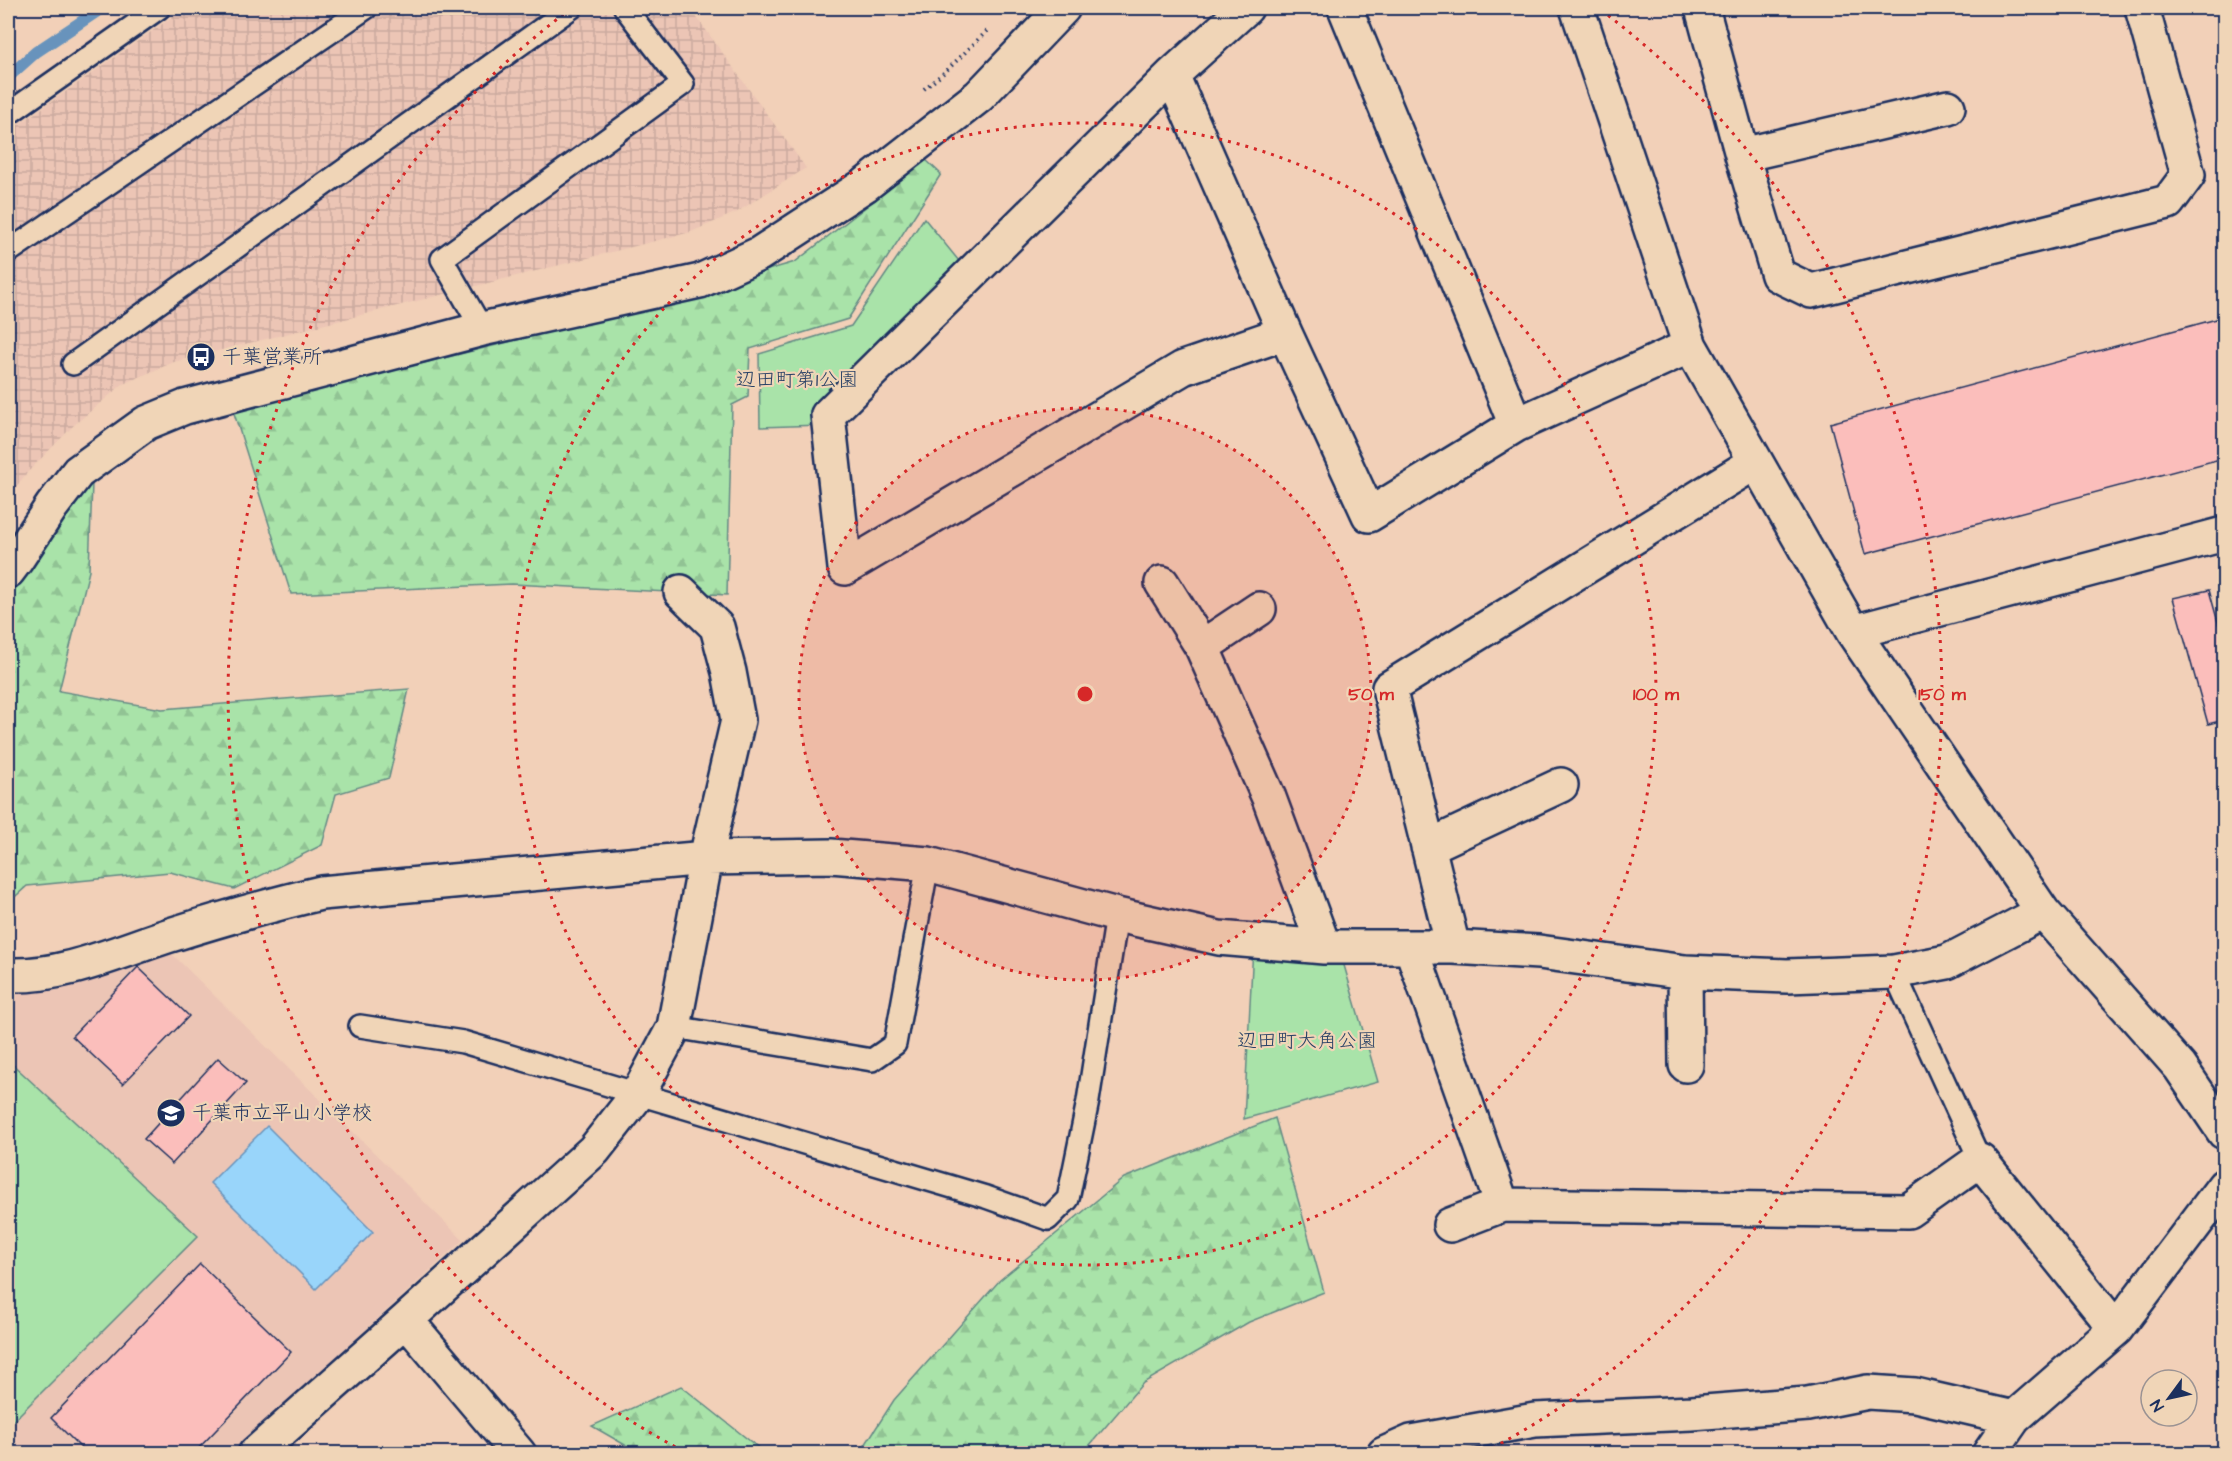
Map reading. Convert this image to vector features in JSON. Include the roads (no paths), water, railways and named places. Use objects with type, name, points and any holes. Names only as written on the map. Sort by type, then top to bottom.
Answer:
[{"type":"street","points":[[8,571],[78,472],[146,423],[185,407],[482,329],[700,281],[759,254],[865,185],[979,96],[1063,8]]},
{"type":"street","points":[[1246,8],[1172,75],[828,415],[845,568],[1183,368],[1285,333]]},
{"type":"street","points":[[1344,8],[1516,425]]},
{"type":"street","points":[[1577,8],[1690,346],[1853,632],[2043,912],[2180,1067],[2224,1132]]},
{"type":"street","points":[[1702,8],[1778,275],[1811,291],[2168,202],[2188,175],[2142,8]]},
{"type":"street","points":[[1172,75],[1285,333],[1369,515],[1516,425],[1690,346]]},
{"type":"street","points":[[1742,155],[1948,107]]},
{"type":"street","points":[[1453,947],[1389,688],[1756,462]]},
{"type":"street","points":[[1853,632],[2224,534]]},
{"type":"street","points":[[1162,583],[1202,647],[1269,798],[1324,947]]},
{"type":"street","points":[[255,1454],[594,1150],[638,1094],[674,1027],[706,858],[738,720],[717,627],[681,592]]},
{"type":"street","points":[[1202,647],[1259,609]]},
{"type":"street","points":[[1428,847],[1561,784]]},
{"type":"street","points":[[8,975],[67,969],[269,905],[321,893],[706,858],[831,856],[928,864],[1117,915],[1218,938],[1324,947],[1453,947],[1539,952],[1685,972],[1787,976],[1894,972],[1947,962],[2043,912]]},
{"type":"street","points":[[1411,947],[1502,1205]]},
{"type":"street","points":[[1685,972],[1686,1065]]},
{"type":"street","points":[[1450,1225],[1502,1205],[1908,1211],[1980,1160],[2116,1329]]},
{"type":"street","points":[[1989,1454],[2014,1418],[2116,1329],[2224,1186]]},
{"type":"street","points":[[406,1320],[519,1454]]},
{"type":"street","points":[[1384,1454],[1410,1442],[1535,1420],[1692,1413],[1808,1404],[1868,1392],[1915,1395],[2014,1418]]},
{"type":"lane","points":[[8,114],[159,8]]},
{"type":"lane","points":[[8,252],[366,8]]},
{"type":"lane","points":[[73,364],[571,8]]},
{"type":"lane","points":[[482,329],[442,259],[683,84],[625,8]]},
{"type":"lane","points":[[674,1027],[872,1060],[896,1044],[928,864]]},
{"type":"lane","points":[[360,1026],[463,1042],[986,1197],[1048,1219],[1068,1199],[1088,1101],[1117,915]]},
{"type":"lane","points":[[1894,972],[1980,1160]]},
{"type":"water","points":[[267,1126],[373,1232],[316,1289],[210,1183]]},
{"type":"waterway","points":[[8,77],[36,52],[102,8]]},
{"type":"place","name":"千葉営業所","points":[[201,357]]},
{"type":"place","name":"千葉市立平山小学校","points":[[171,1113]]},
{"type":"park label","name":"辺田町第1公園","points":[[797,380]]},
{"type":"park label","name":"辺田町大角公園","points":[[1307,1041]]}]
